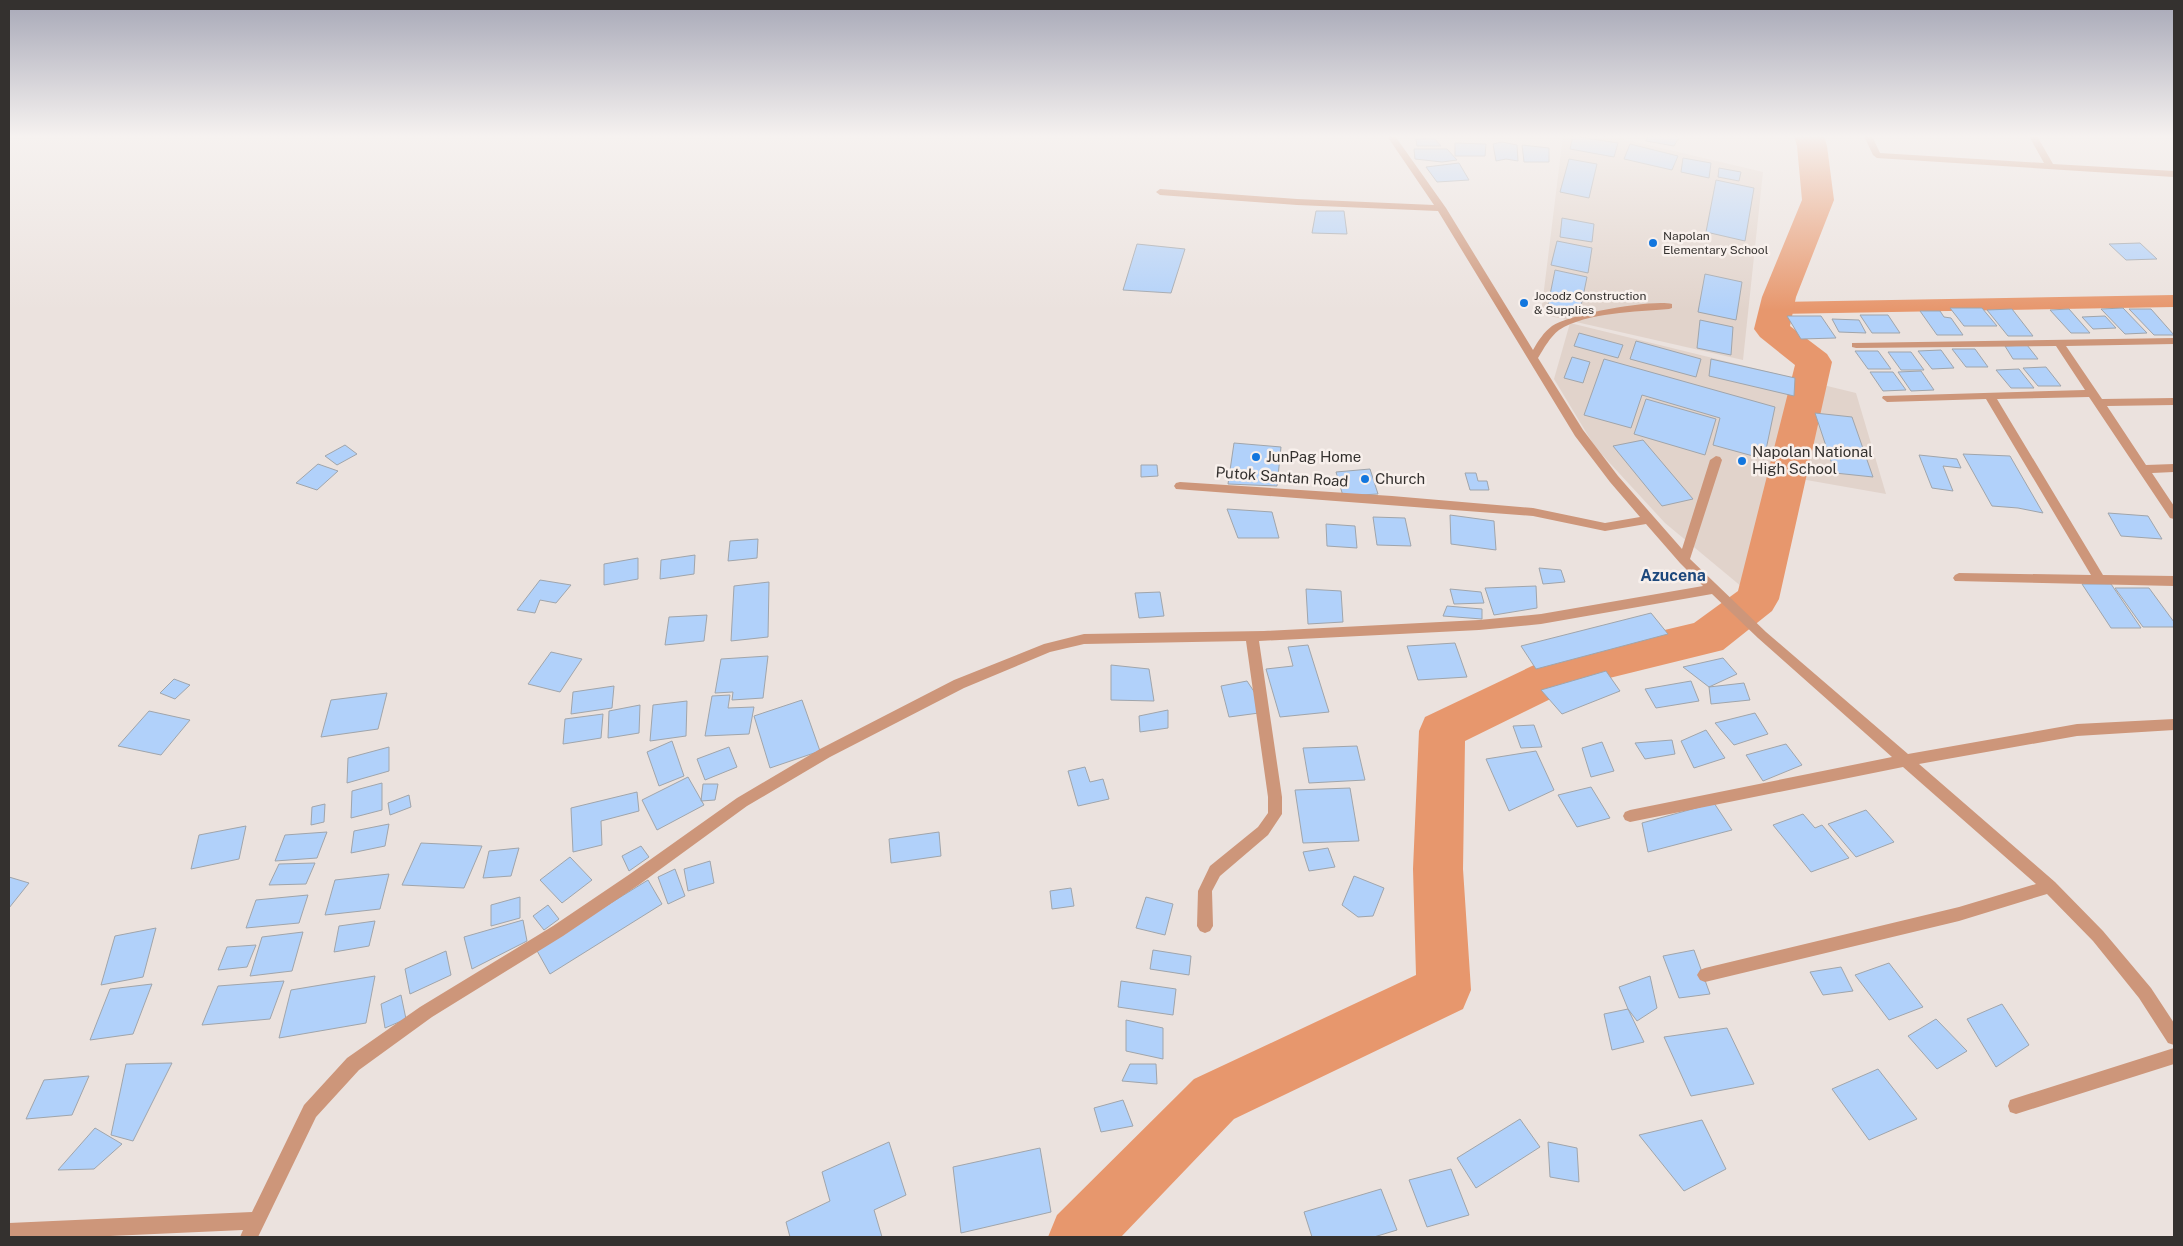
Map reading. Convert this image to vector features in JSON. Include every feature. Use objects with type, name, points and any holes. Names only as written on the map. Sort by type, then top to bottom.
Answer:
[{"type":"street","points":[[1189,194],[1297,202],[1441,208]]},
{"type":"street","points":[[1431,194],[1579,433],[1614,479],[1684,560],[1762,634],[2050,888],[2098,936],[2145,993],[2174,1037]]},
{"type":"street","points":[[1533,358],[1548,335],[1566,322],[1599,314],[1669,306]]},
{"type":"street","points":[[1856,345],[2174,341]]},
{"type":"street","points":[[2059,343],[2174,515]]},
{"type":"street","points":[[1989,395],[2099,579]]},
{"type":"street","points":[[1887,398],[1989,395],[2174,401]]},
{"type":"street","points":[[1684,560],[1716,460]]},
{"type":"street","points":[[2143,469],[2174,468]]},
{"type":"street","name":"Putok Santan Road","points":[[1180,486],[1392,500],[1533,512],[1604,527],[1650,519]]},
{"type":"street","points":[[1959,578],[2174,581]]},
{"type":"street","points":[[249,1237],[310,1111],[352,1064],[426,1012],[558,931],[635,879],[742,802],[808,762],[959,684],[1048,648],[1084,639],[1361,633],[1541,619],[1713,589]]},
{"type":"street","points":[[1205,926],[1205,891],[1215,871],[1263,831],[1275,814],[1275,797],[1252,636]]},
{"type":"street","points":[[1630,816],[1907,760],[2077,730],[2174,724]]},
{"type":"street","points":[[1705,975],[1959,914],[2050,888]]},
{"type":"street","points":[[2016,1106],[2174,1056]]},
{"type":"street","points":[[9,1232],[256,1221]]},
{"type":"shaded area","name":"Napolan Elementary School","points":[[1556,194],[1761,194],[1743,360],[1541,314]]},
{"type":"shaded area","name":"Napolan National High School","points":[[1570,323],[1856,393],[1886,494],[1773,474],[1742,587],[1665,523],[1595,447],[1554,379]]},
{"type":"building","points":[[1570,194],[1590,194],[1589,198]]},
{"type":"building","points":[[1713,194],[1753,194],[1745,241],[1706,232]]},
{"type":"building","points":[[1316,211],[1344,211],[1347,234],[1312,233]]},
{"type":"building","points":[[1562,218],[1594,224],[1592,242],[1560,237]]},
{"type":"building","points":[[1557,241],[1592,248],[1588,273],[1551,265]]},
{"type":"building","points":[[2140,243],[2157,259],[2126,260],[2109,244]]},
{"type":"building","points":[[1137,244],[1185,249],[1171,293],[1123,290]]},
{"type":"building","points":[[1555,270],[1587,277],[1579,316],[1547,310]]},
{"type":"building","points":[[1705,274],[1742,282],[1736,320],[1698,312]]},
{"type":"building","points":[[1950,308],[1982,308],[1997,326],[1964,326]]},
{"type":"building","points":[[2123,308],[2147,333],[2125,334],[2101,309]]},
{"type":"building","points":[[2012,309],[2033,336],[2008,336],[1987,310]]},
{"type":"building","points":[[2069,309],[2090,333],[2071,333],[2050,310]]},
{"type":"building","points":[[2129,309],[2151,309],[2174,335],[2154,335]]},
{"type":"building","points":[[1920,311],[1940,311],[1944,317],[1951,318],[1963,335],[1937,335]]},
{"type":"building","points":[[1860,315],[1888,315],[1900,333],[1872,333]]},
{"type":"building","points":[[1787,316],[1821,316],[1836,338],[1801,339]]},
{"type":"building","points":[[2105,316],[2116,328],[2093,329],[2082,317]]},
{"type":"building","points":[[1832,319],[1859,320],[1866,333],[1839,332]]},
{"type":"building","points":[[1700,320],[1733,327],[1731,355],[1697,348]]},
{"type":"building","points":[[1579,333],[1623,345],[1618,358],[1574,346]]},
{"type":"building","points":[[1636,341],[1701,359],[1696,377],[1630,359]]},
{"type":"building","points":[[2027,345],[2038,359],[2013,359],[2005,346]]},
{"type":"building","points":[[1952,349],[1975,349],[1988,367],[1966,367]]},
{"type":"building","points":[[1941,350],[1954,368],[1932,369],[1918,351]]},
{"type":"building","points":[[1855,351],[1878,351],[1891,369],[1868,369]]},
{"type":"building","points":[[1888,352],[1911,352],[1924,370],[1901,370]]},
{"type":"building","points":[[1572,357],[1590,362],[1583,383],[1564,378]]},
{"type":"building","points":[[1604,359],[1775,407],[1764,459],[1713,445],[1720,418],[1642,395],[1631,428],[1584,415]]},
{"type":"building","points":[[1711,359],[1795,378],[1794,396],[1709,376]]},
{"type":"building","points":[[2046,367],[2061,386],[2038,386],[2023,368]]},
{"type":"building","points":[[2019,369],[2034,388],[2011,388],[1996,370]]},
{"type":"building","points":[[1921,371],[1934,390],[1911,391],[1898,372]]},
{"type":"building","points":[[1870,372],[1893,372],[1906,390],[1883,391]]},
{"type":"building","points":[[1646,399],[1716,419],[1705,455],[1634,434]]},
{"type":"building","points":[[1815,413],[1852,417],[1873,477],[1835,473]]},
{"type":"building","points":[[1643,440],[1693,499],[1662,506],[1613,446]]},
{"type":"building","name":"JunPag Home","points":[[1234,443],[1281,447],[1277,486],[1228,484]]},
{"type":"building","points":[[345,445],[357,454],[337,465],[325,456]]},
{"type":"building","points":[[1963,454],[2010,456],[2043,513],[2018,508],[1992,506]]},
{"type":"building","points":[[1919,455],[1957,459],[1961,468],[1943,466],[1953,491],[1932,488]]},
{"type":"building","points":[[318,464],[338,471],[317,490],[296,483]]},
{"type":"building","points":[[1141,465],[1157,465],[1158,476],[1141,477]]},
{"type":"building","points":[[1370,469],[1378,494],[1343,496],[1336,472]]},
{"type":"building","points":[[1465,473],[1476,473],[1478,481],[1487,481],[1489,490],[1470,490]]},
{"type":"building","points":[[1227,509],[1272,512],[1279,538],[1238,538]]},
{"type":"building","points":[[2108,513],[2148,516],[2162,539],[2121,536]]},
{"type":"building","points":[[1450,515],[1494,521],[1496,550],[1451,544]]},
{"type":"building","points":[[1373,517],[1405,518],[1411,546],[1377,545]]},
{"type":"building","points":[[1326,524],[1355,526],[1357,548],[1327,546]]},
{"type":"building","points":[[758,539],[757,558],[728,561],[730,541]]},
{"type":"building","points":[[695,555],[694,574],[660,579],[661,560]]},
{"type":"building","points":[[638,558],[638,579],[604,585],[604,564]]},
{"type":"building","points":[[1539,568],[1561,570],[1565,582],[1543,584]]},
{"type":"building","points":[[540,580],[571,585],[556,603],[540,600],[535,613],[517,610]]},
{"type":"building","points":[[769,582],[768,637],[731,641],[734,586]]},
{"type":"building","points":[[2082,584],[2111,584],[2141,628],[2111,628]]},
{"type":"building","points":[[1536,586],[1537,608],[1494,615],[1485,588]]},
{"type":"building","points":[[2115,588],[2149,588],[2174,622],[2174,627],[2143,627]]},
{"type":"building","points":[[1306,589],[1341,591],[1343,622],[1308,624]]},
{"type":"building","points":[[1450,589],[1481,592],[1484,603],[1454,604]]},
{"type":"building","points":[[1160,592],[1164,616],[1139,618],[1135,593]]},
{"type":"building","points":[[1447,606],[1482,609],[1482,619],[1443,616]]},
{"type":"building","points":[[1651,613],[1668,634],[1536,669],[1521,646]]},
{"type":"building","points":[[707,615],[704,641],[665,645],[669,617]]},
{"type":"building","points":[[1455,643],[1467,677],[1418,680],[1407,646]]},
{"type":"building","points":[[1308,645],[1329,712],[1280,717],[1266,669],[1293,666],[1288,647]]},
{"type":"building","points":[[551,652],[582,659],[560,692],[528,684]]},
{"type":"building","points":[[768,656],[763,698],[732,700],[733,692],[715,693],[721,659]]},
{"type":"building","points":[[1723,658],[1737,674],[1709,687],[1683,667]]},
{"type":"building","points":[[1111,665],[1149,669],[1154,701],[1111,700]]},
{"type":"building","points":[[1606,671],[1620,691],[1562,714],[1541,690]]},
{"type":"building","points":[[174,679],[190,685],[175,699],[160,693]]},
{"type":"building","points":[[1247,681],[1255,693],[1259,713],[1229,717],[1221,686]]},
{"type":"building","points":[[1691,681],[1699,701],[1656,708],[1645,689]]},
{"type":"building","points":[[1744,683],[1750,700],[1711,704],[1709,687]]},
{"type":"building","points":[[614,686],[612,708],[571,714],[573,692]]},
{"type":"building","points":[[387,693],[378,729],[321,737],[331,700]]},
{"type":"building","points":[[730,695],[728,708],[754,707],[749,734],[705,736],[712,696]]},
{"type":"building","points":[[802,700],[820,751],[770,768],[754,716]]},
{"type":"building","points":[[687,701],[686,736],[650,741],[653,705]]},
{"type":"building","points":[[640,705],[639,733],[608,738],[609,711]]},
{"type":"building","points":[[1168,710],[1168,728],[1140,732],[1139,716]]},
{"type":"building","points":[[149,711],[190,720],[161,755],[118,746]]},
{"type":"building","points":[[1755,713],[1768,734],[1734,745],[1715,723]]},
{"type":"building","points":[[603,714],[601,738],[563,744],[565,719]]},
{"type":"building","points":[[1534,725],[1542,747],[1521,748],[1513,726]]},
{"type":"building","points":[[1706,730],[1725,758],[1694,768],[1681,741]]},
{"type":"building","points":[[1672,740],[1675,754],[1645,759],[1635,743]]},
{"type":"building","points":[[672,741],[684,776],[659,786],[647,752]]},
{"type":"building","points":[[1602,742],[1614,771],[1591,777],[1582,748]]},
{"type":"building","points":[[1786,744],[1802,765],[1763,781],[1746,755]]},
{"type":"building","points":[[1357,746],[1365,780],[1309,783],[1303,748]]},
{"type":"building","points":[[389,747],[389,771],[347,783],[348,758]]},
{"type":"building","points":[[729,747],[737,767],[705,780],[697,759]]},
{"type":"building","points":[[1536,751],[1554,790],[1509,811],[1486,759]]},
{"type":"building","points":[[1085,767],[1090,782],[1103,779],[1109,799],[1078,806],[1068,771]]},
{"type":"building","points":[[688,777],[704,805],[657,830],[642,800]]},
{"type":"building","points":[[382,783],[382,810],[351,818],[352,791]]},
{"type":"building","points":[[703,784],[718,784],[715,800],[701,801]]},
{"type":"building","points":[[1591,787],[1610,818],[1577,827],[1558,795]]},
{"type":"building","points":[[1350,788],[1359,841],[1303,843],[1295,790]]},
{"type":"building","points":[[637,792],[639,811],[601,821],[602,845],[573,852],[571,808]]},
{"type":"building","points":[[409,795],[411,807],[390,815],[388,803]]},
{"type":"building","points":[[1714,803],[1732,830],[1648,852],[1642,823]]},
{"type":"building","points":[[325,804],[324,822],[311,825],[312,807]]},
{"type":"building","points":[[1866,810],[1894,842],[1856,857],[1828,824]]},
{"type":"building","points":[[1803,814],[1815,828],[1822,825],[1849,858],[1811,872],[1773,825]]},
{"type":"building","points":[[389,824],[385,846],[351,853],[354,831]]},
{"type":"building","points":[[246,826],[239,859],[191,869],[199,835]]},
{"type":"building","points":[[327,832],[317,858],[275,861],[285,835]]},
{"type":"building","points":[[939,832],[941,856],[891,863],[889,839]]},
{"type":"building","points":[[421,843],[482,846],[464,888],[402,885]]},
{"type":"building","points":[[641,846],[649,857],[629,871],[622,856]]},
{"type":"building","points":[[519,848],[511,876],[483,878],[489,851]]},
{"type":"building","points":[[1328,848],[1335,867],[1309,871],[1303,852]]},
{"type":"building","points":[[570,857],[592,880],[562,903],[540,880]]},
{"type":"building","points":[[710,861],[714,883],[688,891],[684,869]]},
{"type":"building","points":[[315,863],[306,884],[269,885],[279,864]]},
{"type":"building","points":[[675,869],[685,896],[668,904],[658,877]]},
{"type":"building","points":[[389,874],[380,909],[325,915],[335,880]]},
{"type":"building","points":[[1354,876],[1384,888],[1373,916],[1358,917],[1342,905]]},
{"type":"building","points":[[9,877],[29,883],[9,908]]},
{"type":"building","points":[[648,880],[662,904],[550,974],[536,949]]},
{"type":"building","points":[[1071,888],[1074,906],[1052,909],[1050,891]]},
{"type":"building","points":[[308,895],[299,923],[246,928],[256,900]]},
{"type":"building","points":[[520,897],[520,918],[491,926],[491,905]]},
{"type":"building","points":[[1146,897],[1173,904],[1165,935],[1136,928]]},
{"type":"building","points":[[548,905],[559,919],[544,930],[533,916]]},
{"type":"building","points":[[523,920],[527,941],[472,969],[464,937]]},
{"type":"building","points":[[375,921],[369,946],[334,952],[339,926]]},
{"type":"building","points":[[156,928],[143,977],[101,985],[115,936]]},
{"type":"building","points":[[303,932],[292,971],[250,976],[262,937]]},
{"type":"building","points":[[256,945],[247,967],[218,970],[227,947]]},
{"type":"building","points":[[1153,950],[1191,956],[1189,975],[1150,969]]},
{"type":"building","points":[[1694,950],[1710,994],[1679,998],[1663,956]]},
{"type":"building","points":[[446,951],[451,975],[410,994],[405,969]]},
{"type":"building","points":[[1889,963],[1923,1007],[1889,1020],[1855,975]]},
{"type":"building","points":[[1841,967],[1853,991],[1823,995],[1810,972]]},
{"type":"building","points":[[375,976],[366,1023],[279,1038],[291,990]]},
{"type":"building","points":[[1650,976],[1657,1008],[1637,1021],[1628,1009],[1619,987]]},
{"type":"building","points":[[284,981],[270,1019],[202,1025],[218,986]]},
{"type":"building","points":[[1121,981],[1176,989],[1173,1015],[1118,1007]]},
{"type":"building","points":[[152,984],[133,1034],[90,1040],[110,989]]},
{"type":"building","points":[[401,995],[406,1019],[385,1028],[381,1004]]},
{"type":"building","points":[[2002,1004],[2029,1045],[1996,1067],[1967,1019]]},
{"type":"building","points":[[1628,1009],[1644,1042],[1612,1050],[1604,1014]]},
{"type":"building","points":[[1936,1019],[1967,1051],[1937,1069],[1908,1036]]},
{"type":"building","points":[[1126,1020],[1163,1028],[1163,1059],[1126,1051]]},
{"type":"building","points":[[1727,1028],[1754,1084],[1691,1096],[1664,1037]]},
{"type":"building","points":[[172,1063],[133,1141],[111,1135],[126,1064]]},
{"type":"building","points":[[1130,1064],[1156,1064],[1157,1084],[1122,1081]]},
{"type":"building","points":[[1878,1069],[1917,1119],[1869,1140],[1832,1089]]},
{"type":"building","points":[[89,1076],[72,1115],[26,1119],[44,1080]]},
{"type":"building","points":[[1123,1100],[1133,1126],[1101,1132],[1094,1108]]},
{"type":"building","points":[[1520,1119],[1540,1147],[1476,1188],[1457,1158]]},
{"type":"building","points":[[1702,1120],[1726,1169],[1684,1191],[1639,1135]]},
{"type":"building","points":[[95,1128],[122,1144],[94,1169],[58,1170]]},
{"type":"building","points":[[889,1142],[906,1195],[874,1210],[882,1237],[790,1237],[786,1222],[830,1201],[822,1172]]},
{"type":"building","points":[[1548,1142],[1577,1148],[1579,1182],[1550,1177]]},
{"type":"building","points":[[1040,1148],[1051,1212],[961,1233],[953,1167]]},
{"type":"building","points":[[1451,1169],[1469,1215],[1427,1227],[1409,1180]]},
{"type":"building","points":[[1381,1189],[1397,1230],[1374,1237],[1312,1237],[1304,1212]]},
{"type":"waterway","points":[[1079,1237],[1214,1099],[1444,990],[1438,869],[1442,731],[1567,670],[1707,638],[1757,599],[1814,362],[1772,329],[1779,297],[1818,200],[1817,194]]},
{"type":"waterway","points":[[1776,308],[2174,301]]},
{"type":"place","name":"Napolan Elementary School","points":[[1653,243]]},
{"type":"place","name":"Jocodz Construction & Supplies","points":[[1524,303]]},
{"type":"place","name":"JunPag Home","points":[[1256,457]]},
{"type":"place","name":"Napolan National High School","points":[[1742,461]]},
{"type":"place","name":"Church","points":[[1365,479]]},
{"type":"district","name":"Azucena","points":[[1673,575]]}]
